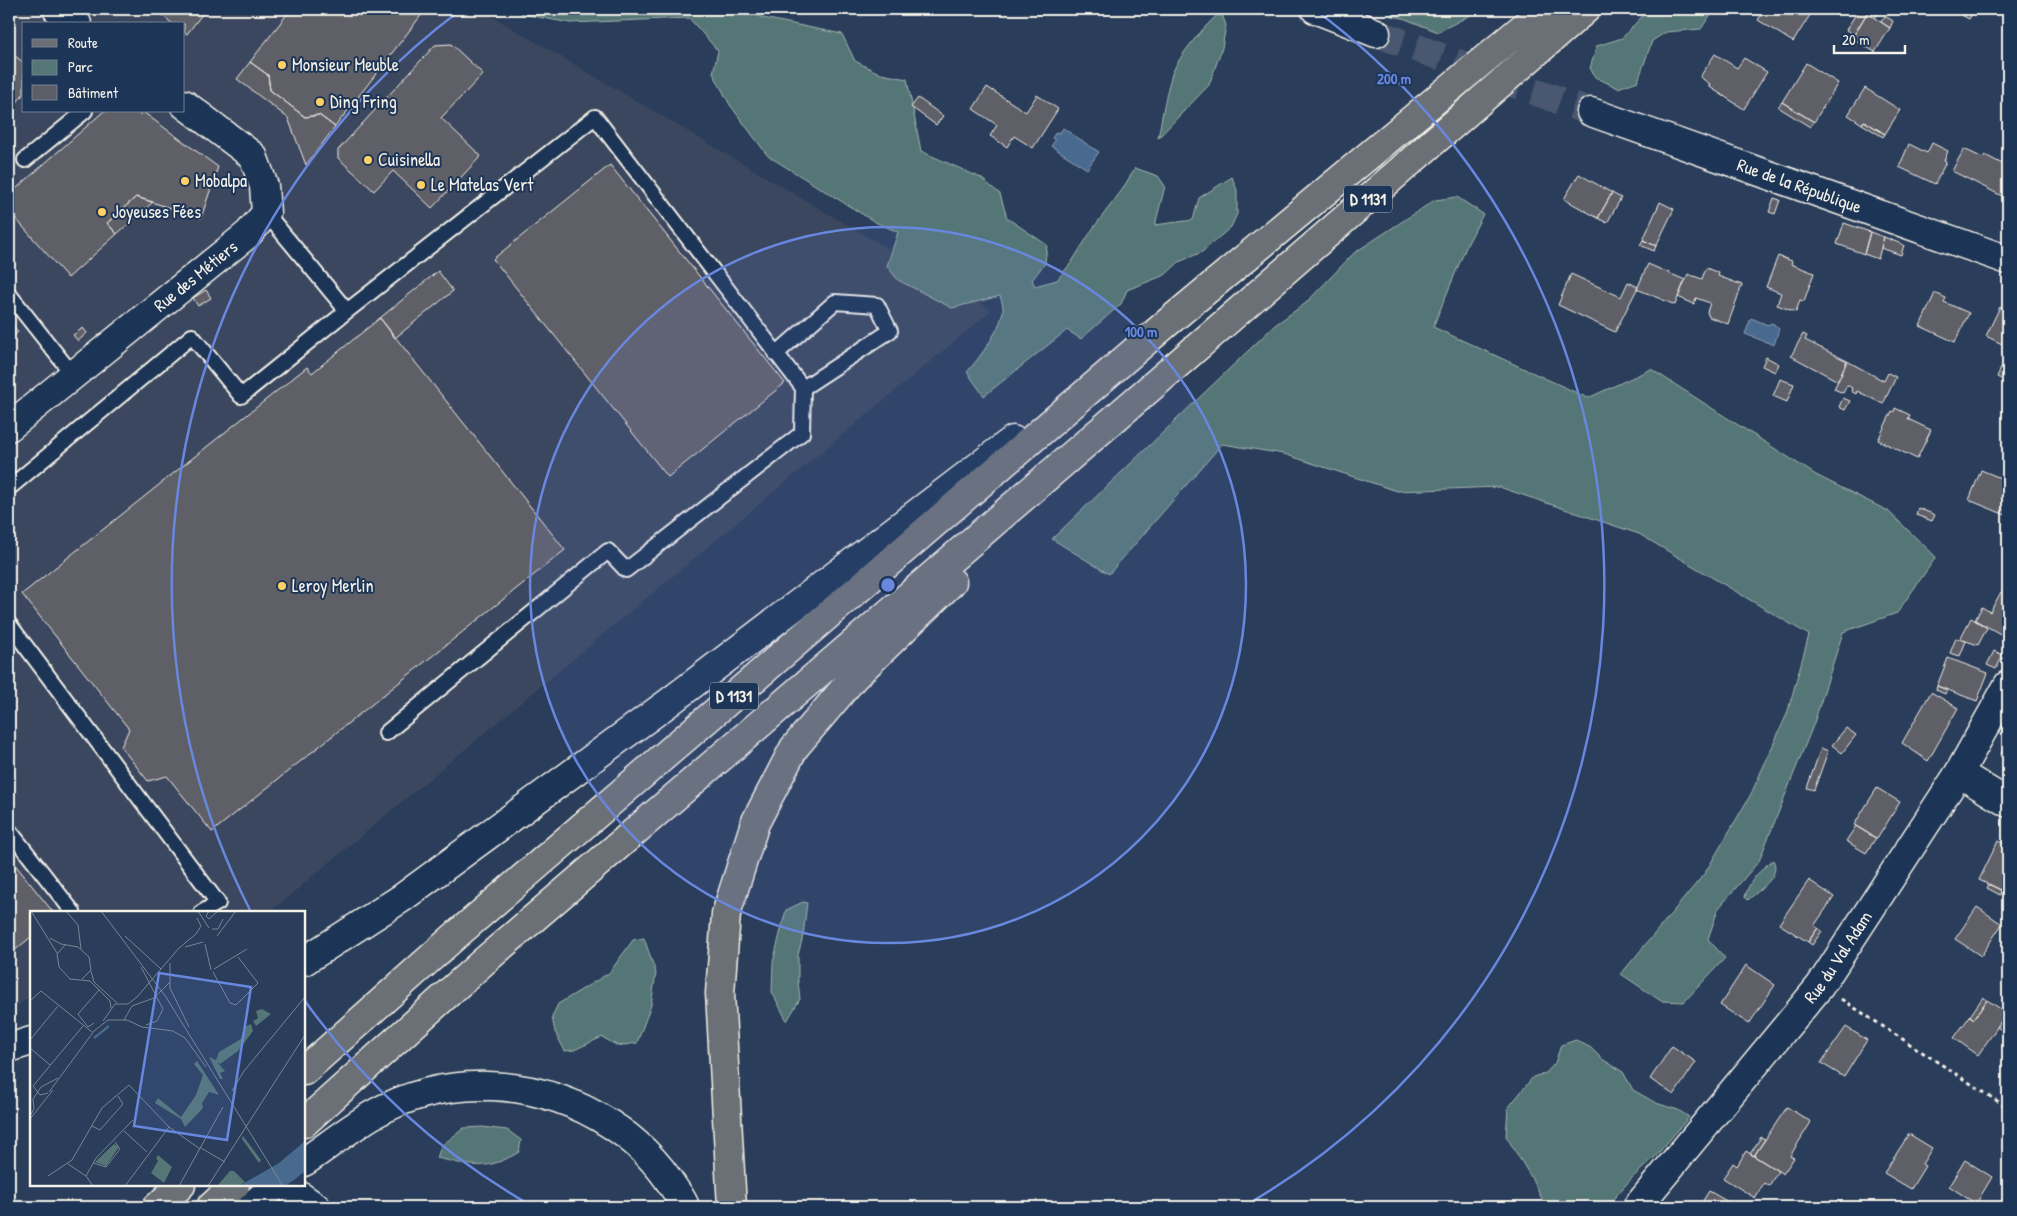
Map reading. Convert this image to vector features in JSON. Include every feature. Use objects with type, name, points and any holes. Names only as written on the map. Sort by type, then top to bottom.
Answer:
[{"type":"main road","name":"D 1131","points":[[305,1070],[477,917],[1167,323],[1545,9]]},
{"type":"main road","name":"D 1131","points":[[305,1122],[483,962],[1149,389],[1586,9]]},
{"type":"main road","points":[[732,1207],[720,993],[726,914],[755,823],[794,748],[854,677],[1149,389]]},
{"type":"main road","points":[[157,1207],[180,1186]]},
{"type":"main road","points":[[211,1207],[233,1186]]},
{"type":"street","points":[[57,9],[74,22]]},
{"type":"street","points":[[1315,9],[1376,33]]},
{"type":"street","points":[[185,105],[253,156],[264,186],[266,213]]},
{"type":"street","name":"Rue de la République","points":[[1591,112],[2008,260]]},
{"type":"street","name":"Rue des Métiers","points":[[9,428],[248,234],[266,213]]},
{"type":"street","points":[[305,960],[402,898],[668,703],[1167,323]]},
{"type":"street","name":"Rue du Val Adam","points":[[1637,1207],[1820,986],[1959,773],[2008,685]]},
{"type":"street","points":[[1959,773],[2008,803]]},
{"type":"street","points":[[9,1048],[30,1041]]},
{"type":"street","points":[[305,1161],[373,1114],[408,1099],[457,1086],[496,1086],[536,1091],[574,1104],[606,1121],[632,1138],[660,1166],[685,1207]]},
{"type":"street","points":[[250,1207],[275,1186]]},
{"type":"street","points":[[285,1186],[316,1207]]},
{"type":"lane","points":[[25,160],[84,112]]},
{"type":"lane","points":[[9,488],[192,336],[241,396],[595,117],[803,388],[802,433],[626,570],[608,551],[386,733]]},
{"type":"lane","points":[[266,213],[347,311]]},
{"type":"lane","points":[[9,294],[73,375]]},
{"type":"lane","points":[[776,354],[835,302],[877,305],[890,331],[803,388]]},
{"type":"lane","points":[[9,624],[218,902],[204,911]]},
{"type":"lane","points":[[9,830],[72,911]]},
{"type":"path","points":[[1820,986],[2008,1108]]},
{"type":"shaded area","points":[[9,9],[480,9],[992,310],[271,911],[30,911],[30,997],[9,1012]]},
{"type":"shaded area","points":[[1063,128],[1099,152],[1087,169],[1051,146],[1055,141],[1052,138],[1056,132],[1060,133]]},
{"type":"shaded area","points":[[1751,318],[1768,325],[1774,324],[1779,329],[1774,345],[1745,334]]},
{"type":"green space","points":[[519,9],[746,9],[763,18],[842,34],[855,61],[881,74],[907,79],[921,151],[981,178],[1000,194],[1007,218],[1047,245],[1045,263],[1032,280],[1035,286],[1057,280],[1122,190],[1135,168],[1158,176],[1165,186],[1155,225],[1193,220],[1199,198],[1232,177],[1237,190],[1237,214],[1231,227],[1202,252],[1179,262],[1165,275],[1127,290],[1121,304],[1081,339],[1067,330],[984,396],[967,372],[984,351],[999,323],[1003,308],[1000,296],[952,308],[898,280],[887,266],[898,232],[875,222],[768,156],[730,105],[713,73],[718,51],[689,18],[570,23],[522,14]]},
{"type":"green space","points":[[1394,9],[1482,9],[1438,32],[1403,18],[1391,16]]},
{"type":"green space","points":[[1649,9],[1719,9],[1709,17],[1701,29],[1666,32],[1652,41],[1638,81],[1618,88],[1595,77],[1590,68],[1597,46],[1622,38]]},
{"type":"green space","points":[[1221,12],[1226,25],[1222,48],[1209,85],[1158,138],[1167,92],[1174,69],[1192,42]]},
{"type":"green space","points":[[1457,197],[1483,214],[1467,245],[1433,327],[1588,398],[1651,369],[1816,475],[1888,511],[1936,557],[1897,613],[1843,632],[1814,723],[1759,861],[1718,909],[1708,939],[1725,958],[1684,1002],[1661,1001],[1621,974],[1705,873],[1751,794],[1787,714],[1809,635],[1639,534],[1499,487],[1397,491],[1284,454],[1222,444],[1109,574],[1052,539],[1275,325],[1306,303],[1354,253],[1435,200]]},
{"type":"green space","points":[[1773,860],[1775,866],[1772,877],[1763,888],[1748,900],[1745,897],[1752,881]]},
{"type":"green space","points":[[803,902],[807,903],[803,936],[798,955],[800,999],[787,1021],[772,992],[773,962],[786,910]]},
{"type":"green space","points":[[644,938],[656,973],[651,1005],[637,1043],[618,1046],[602,1037],[574,1050],[565,1051],[555,1032],[552,1017],[558,1004],[609,973],[633,940]]},
{"type":"green space","points":[[1576,1040],[1591,1048],[1602,1059],[1623,1072],[1633,1090],[1656,1103],[1678,1110],[1689,1117],[1655,1157],[1632,1178],[1606,1207],[1546,1207],[1531,1177],[1506,1136],[1508,1108],[1533,1077],[1546,1073],[1555,1063],[1561,1045]]},
{"type":"green space","points":[[482,1127],[507,1130],[521,1140],[519,1152],[488,1165],[470,1165],[437,1158],[441,1146],[464,1128]]},
{"type":"building","points":[[154,9],[206,9],[187,34],[185,33],[185,22],[170,22]]},
{"type":"building","points":[[291,9],[426,9],[335,127],[319,115],[305,117],[270,90],[268,75],[250,62]]},
{"type":"building","points":[[1765,9],[1801,9],[1810,15],[1793,42],[1758,20]]},
{"type":"building","points":[[1859,9],[1874,9],[1879,12],[1875,18],[1867,13],[1854,35],[1846,30]]},
{"type":"building","points":[[1958,9],[1975,9],[1969,19],[1956,12]]},
{"type":"building","points":[[1867,13],[1890,28],[1875,52],[1852,38]]},
{"type":"building","points":[[1885,16],[1893,21],[1890,28],[1881,22]]},
{"type":"building","points":[[451,44],[483,74],[441,118],[481,156],[432,208],[393,171],[374,191],[338,158],[338,150],[435,45]]},
{"type":"building","points":[[9,51],[22,61],[22,96],[9,113]]},
{"type":"building","points":[[1715,54],[1737,68],[1744,58],[1767,72],[1744,109],[1708,86],[1710,84],[1700,77]]},
{"type":"building","points":[[250,62],[268,75],[270,90],[305,117],[319,115],[335,127],[306,165],[288,118],[237,79]]},
{"type":"building","points":[[1806,63],[1838,83],[1814,122],[1782,102]]},
{"type":"building","points":[[987,87],[1026,112],[1037,95],[1058,109],[1033,148],[1014,136],[1007,147],[990,136],[997,125],[973,109]]},
{"type":"building","points":[[1865,88],[1900,110],[1885,134],[1864,121],[1862,124],[1848,115]]},
{"type":"building","points":[[918,98],[943,116],[936,125],[911,107]]},
{"type":"building","points":[[1782,102],[1814,122],[1810,127],[1778,107]]},
{"type":"building","points":[[103,112],[138,112],[140,115],[143,112],[218,167],[201,218],[136,197],[107,223],[117,234],[68,278],[9,211],[9,195]]},
{"type":"building","points":[[1864,121],[1885,134],[1883,137],[1862,124]]},
{"type":"building","points":[[1932,143],[1948,151],[1944,161],[1946,162],[1935,184],[1899,167],[1909,144],[1927,153]]},
{"type":"building","points":[[1964,149],[1983,158],[1985,155],[2008,167],[2008,194],[2006,198],[1952,171]]},
{"type":"building","points":[[610,165],[785,383],[668,477],[493,259]]},
{"type":"building","points":[[1579,174],[1612,193],[1598,218],[1564,199]]},
{"type":"building","points":[[1612,193],[1621,198],[1607,223],[1598,218]]},
{"type":"building","points":[[136,197],[153,202],[117,234],[107,223]]},
{"type":"building","points":[[1774,198],[1780,200],[1775,214],[1769,212]]},
{"type":"building","points":[[1660,202],[1674,209],[1656,246],[1643,240]]},
{"type":"building","points":[[1844,223],[1870,232],[1864,254],[1837,244]]},
{"type":"building","points":[[1870,232],[1884,237],[1878,259],[1864,254]]},
{"type":"building","points":[[1884,237],[1904,245],[1901,255],[1881,248]]},
{"type":"building","points":[[1643,240],[1656,246],[1654,251],[1640,245]]},
{"type":"building","points":[[1778,256],[1792,261],[1791,264],[1814,273],[1804,301],[1800,300],[1796,312],[1777,305],[1781,293],[1766,287]]},
{"type":"building","points":[[1648,264],[1685,280],[1675,305],[1637,289]]},
{"type":"building","points":[[1706,268],[1719,273],[1718,276],[1742,285],[1728,324],[1709,317],[1707,312],[1710,303],[1696,298],[1694,304],[1678,297],[1688,274],[1702,279]]},
{"type":"building","points":[[438,271],[453,291],[395,338],[380,318]]},
{"type":"building","points":[[1571,274],[1621,297],[1628,282],[1638,287],[1615,332],[1558,305]]},
{"type":"building","points":[[206,290],[211,298],[198,306],[193,298]]},
{"type":"building","points":[[1935,293],[1946,298],[1944,302],[1969,313],[1955,342],[1920,326]]},
{"type":"building","points":[[2000,307],[2008,311],[2008,347],[1986,336]]},
{"type":"building","points":[[380,318],[565,550],[212,832],[167,776],[148,781],[121,747],[129,729],[22,594],[307,367],[312,373]]},
{"type":"building","points":[[9,321],[18,332],[9,340]]},
{"type":"building","points":[[83,328],[87,333],[78,341],[73,335]]},
{"type":"building","points":[[1803,334],[1807,336],[1805,340],[1847,361],[1838,381],[1791,356]]},
{"type":"building","points":[[1766,357],[1779,364],[1775,372],[1762,366]]},
{"type":"building","points":[[1847,361],[1884,381],[1888,373],[1896,377],[1883,404],[1857,391],[1856,394],[1847,385],[1843,393],[1834,389]]},
{"type":"building","points":[[2004,361],[2008,363],[2008,374],[2005,381],[1997,377]]},
{"type":"building","points":[[1780,379],[1794,384],[1787,402],[1773,396]]},
{"type":"building","points":[[1843,398],[1850,401],[1845,410],[1839,407]]},
{"type":"building","points":[[1895,408],[1910,415],[1908,419],[1931,430],[1917,459],[1878,440]]},
{"type":"building","points":[[1981,470],[2003,479],[2005,475],[2008,476],[2008,516],[1969,500]]},
{"type":"building","points":[[1918,508],[1935,515],[1932,521],[1916,515]]},
{"type":"building","points":[[2001,592],[2008,596],[2008,632],[2006,637],[1975,620],[1982,607],[1990,612]]},
{"type":"building","points":[[1971,618],[1987,628],[1978,645],[1960,639]]},
{"type":"building","points":[[1956,638],[1966,641],[1960,656],[1950,653]]},
{"type":"building","points":[[1994,651],[2003,655],[1996,669],[1987,665]]},
{"type":"building","points":[[1948,658],[1988,673],[1977,701],[1937,686]]},
{"type":"building","points":[[1937,686],[1947,690],[1945,694],[1936,690]]},
{"type":"building","points":[[1931,692],[1958,708],[1928,761],[1902,743]]},
{"type":"building","points":[[1846,728],[1856,735],[1842,753],[1832,745]]},
{"type":"building","points":[[2008,738],[2008,760],[2000,756]]},
{"type":"building","points":[[1821,748],[1828,751],[1814,790],[1807,788]]},
{"type":"building","points":[[1877,788],[1900,802],[1877,839],[1854,825]]},
{"type":"building","points":[[1856,826],[1876,838],[1866,853],[1846,841]]},
{"type":"building","points":[[1998,841],[2008,846],[2007,893],[1979,880]]},
{"type":"building","points":[[9,857],[52,911],[30,911],[30,938],[9,955]]},
{"type":"building","points":[[1809,880],[1834,897],[1814,926],[1818,928],[1808,942],[1779,924]]},
{"type":"building","points":[[1989,884],[2001,890],[2000,895],[1987,888]]},
{"type":"building","points":[[1977,907],[2002,924],[1981,956],[1955,939]]},
{"type":"building","points":[[1818,928],[1822,931],[1812,945],[1808,942]]},
{"type":"building","points":[[1746,965],[1775,985],[1749,1024],[1720,1005]]},
{"type":"building","points":[[1983,997],[1987,1000],[1974,1019],[1970,1016]]},
{"type":"building","points":[[1987,1000],[2007,1013],[1978,1055],[1954,1038],[1970,1016],[1974,1019]]},
{"type":"building","points":[[2006,1014],[2008,1016],[2008,1030],[2006,1033],[1997,1027]]},
{"type":"building","points":[[1846,1027],[1867,1040],[1844,1077],[1821,1063]]},
{"type":"building","points":[[1672,1046],[1696,1062],[1674,1095],[1650,1079]]},
{"type":"building","points":[[1787,1107],[1811,1122],[1790,1156],[1794,1158],[1783,1174],[1754,1156]]},
{"type":"building","points":[[1909,1134],[1932,1148],[1922,1164],[1925,1166],[1911,1189],[1884,1173]]},
{"type":"building","points":[[1761,1137],[1765,1139],[1754,1156],[1750,1154]]},
{"type":"building","points":[[1746,1151],[1778,1171],[1769,1186],[1764,1183],[1755,1198],[1723,1178],[1733,1163],[1737,1166]]},
{"type":"building","points":[[1965,1160],[1992,1177],[1976,1204],[1949,1186]]},
{"type":"building","points":[[1709,1191],[1737,1207],[1699,1207]]},
{"type":"tunnel","points":[[1376,33],[1591,112]]},
{"type":"place","name":"Monsieur Meuble","points":[[282,65]]},
{"type":"place","name":"Ding Fring","points":[[320,102]]},
{"type":"place","name":"Cuisinella","points":[[368,160]]},
{"type":"place","name":"Mobalpa","points":[[185,181]]},
{"type":"place","name":"Le Matelas Vert","points":[[421,185]]},
{"type":"place","name":"Joyeuses Fées","points":[[102,212]]},
{"type":"place","name":"Leroy Merlin","points":[[282,586]]}]
